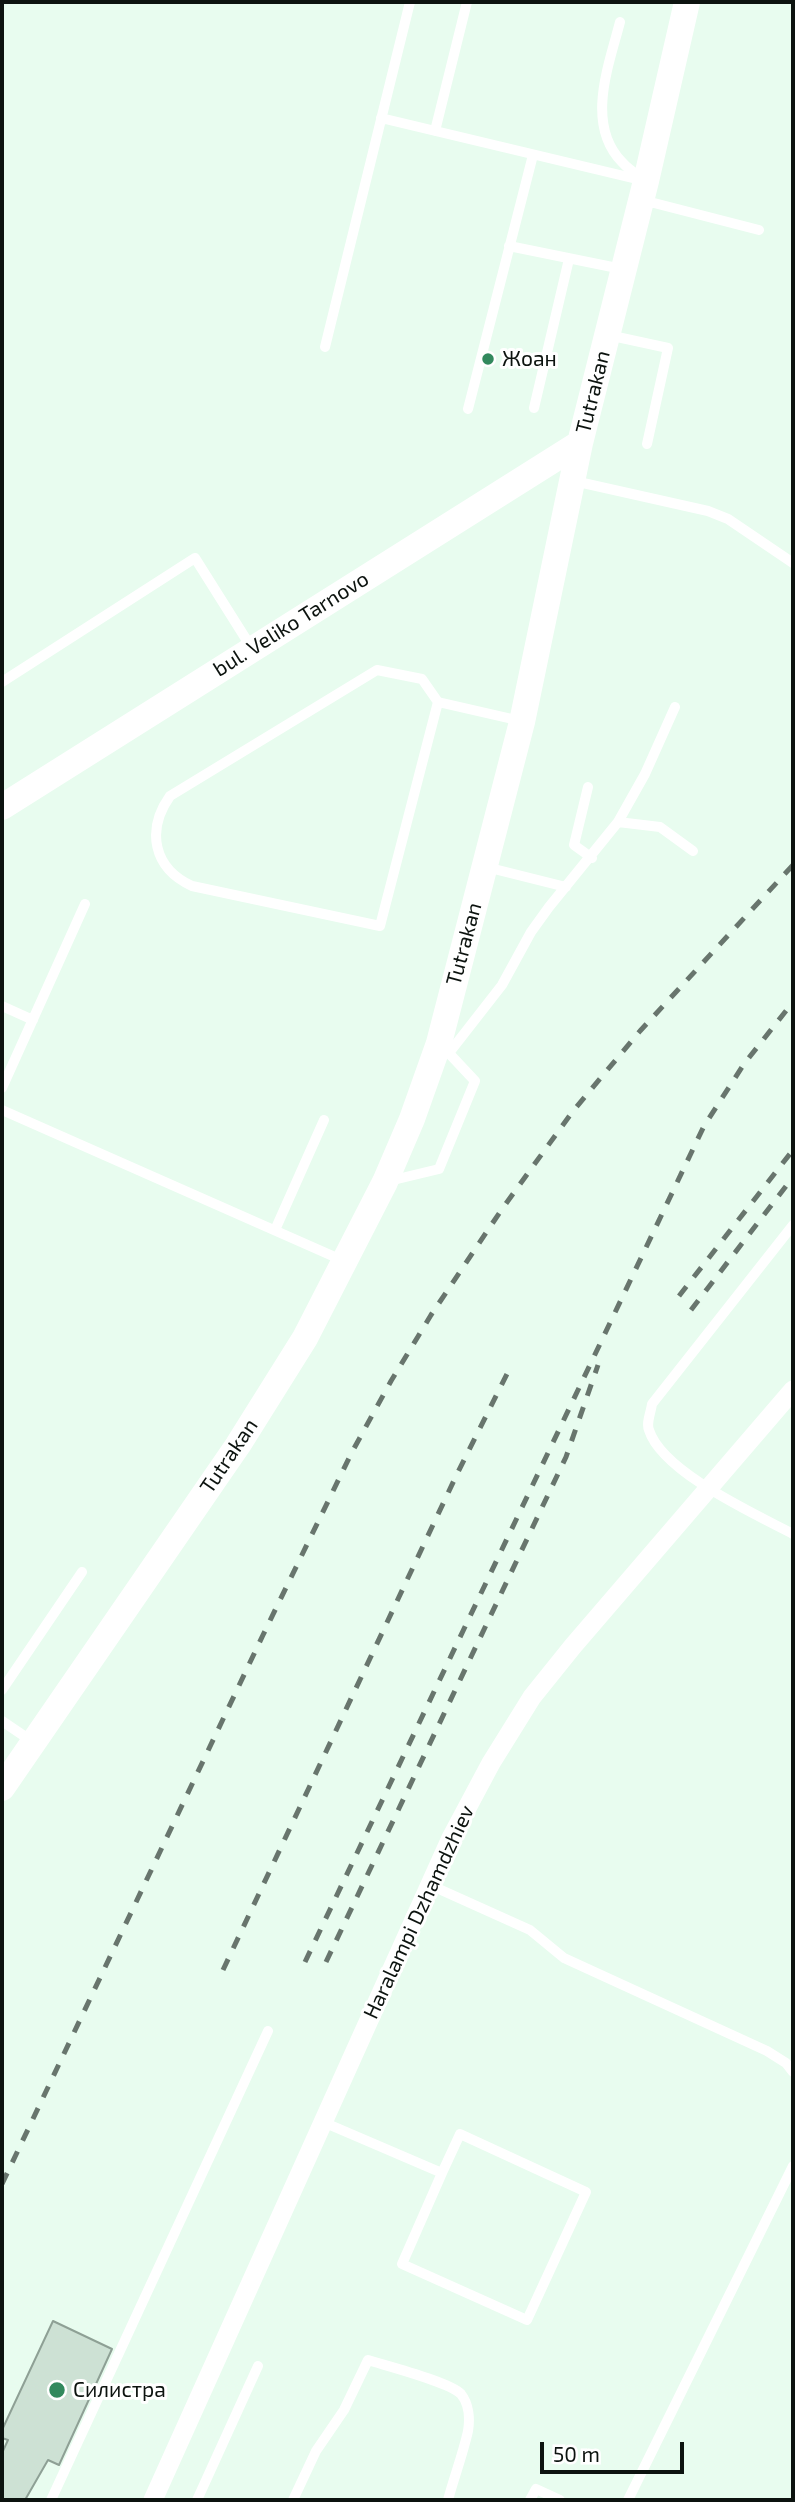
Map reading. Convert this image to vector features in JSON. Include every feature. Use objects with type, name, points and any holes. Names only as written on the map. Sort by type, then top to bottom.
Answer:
[{"type":"street","name":"Tutrakan","points":[[2,1788],[238,1445],[305,1338],[385,1182],[444,1048],[461,953],[522,722],[580,443],[687,2]]},
{"type":"street","name":"bul. Veliko Tarnovo","points":[[2,807],[580,443]]},
{"type":"street","name":"Haralampi Dzhamdzhiev","points":[[153,2500],[451,1838],[480,1784],[532,1697],[793,1390]]},
{"type":"lane","points":[[325,347],[410,2]]},
{"type":"lane","points":[[435,131],[467,2]]},
{"type":"lane","points":[[620,22],[602,95],[603,117],[610,143],[621,162],[654,203],[759,230]]},
{"type":"lane","points":[[381,118],[533,155],[643,192]]},
{"type":"lane","points":[[468,409],[533,155]]},
{"type":"lane","points":[[509,246],[624,270]]},
{"type":"lane","points":[[534,408],[569,259]]},
{"type":"lane","points":[[608,335],[668,348],[647,444]]},
{"type":"lane","points":[[572,481],[708,511],[728,519],[793,563]]},
{"type":"lane","points":[[2,682],[195,558],[252,648]]},
{"type":"lane","points":[[438,702],[380,926],[192,886],[176,878],[164,864],[156,844],[156,825],[160,811],[170,796],[377,670],[422,680],[438,702],[522,722]]},
{"type":"lane","points":[[385,1182],[439,1169],[475,1081],[444,1048],[484,1010],[502,985],[531,932],[618,822],[645,774],[675,707]]},
{"type":"lane","points":[[587,787],[574,845],[592,858]]},
{"type":"lane","points":[[618,822],[660,827],[692,851]]},
{"type":"lane","points":[[485,867],[566,887]]},
{"type":"lane","points":[[2,1088],[85,904]]},
{"type":"lane","points":[[2,1006],[33,1020]]},
{"type":"lane","points":[[2,1110],[344,1261]]},
{"type":"lane","points":[[275,1230],[324,1120]]},
{"type":"lane","points":[[793,1225],[652,1404],[648,1427],[657,1449],[709,1489],[793,1534]]},
{"type":"lane","points":[[2,1690],[82,1572]]},
{"type":"lane","points":[[2,1721],[33,1742]]},
{"type":"lane","points":[[430,1885],[530,1930],[564,1958],[767,2051],[786,2063],[793,2072]]},
{"type":"lane","points":[[51,2500],[268,2031]]},
{"type":"lane","points":[[323,2122],[442,2173]]},
{"type":"lane","points":[[460,2134],[586,2192],[527,2320],[402,2264],[442,2173],[460,2134]]},
{"type":"lane","points":[[628,2500],[793,2166]]},
{"type":"lane","points":[[293,2500],[316,2451],[344,2410],[368,2360],[447,2386],[460,2393],[469,2416],[468,2431],[448,2500]]},
{"type":"lane","points":[[197,2500],[258,2366]]},
{"type":"lane","points":[[530,2500],[536,2489],[560,2500]]},
{"type":"building","name":"Силистра","points":[[53,2321],[112,2349],[59,2465],[48,2460],[25,2500],[2,2500],[2,2453],[8,2440],[2,2438],[2,2430]]},
{"type":"railway","points":[[2,2184],[263,1635],[352,1452],[391,1381],[431,1315],[502,1209],[573,1111],[640,1031],[793,865]]},
{"type":"railway","points":[[305,1962],[704,1126],[744,1064],[793,1002]]},
{"type":"railway","points":[[679,1296],[793,1150]]},
{"type":"railway","points":[[691,1310],[793,1177]]},
{"type":"railway","points":[[326,1962],[566,1457],[598,1365]]},
{"type":"railway","points":[[223,1970],[457,1474],[508,1372]]},
{"type":"place","name":"Жоан","points":[[488,359]]},
{"type":"place","name":"Силистра","points":[[57,2390]]}]
